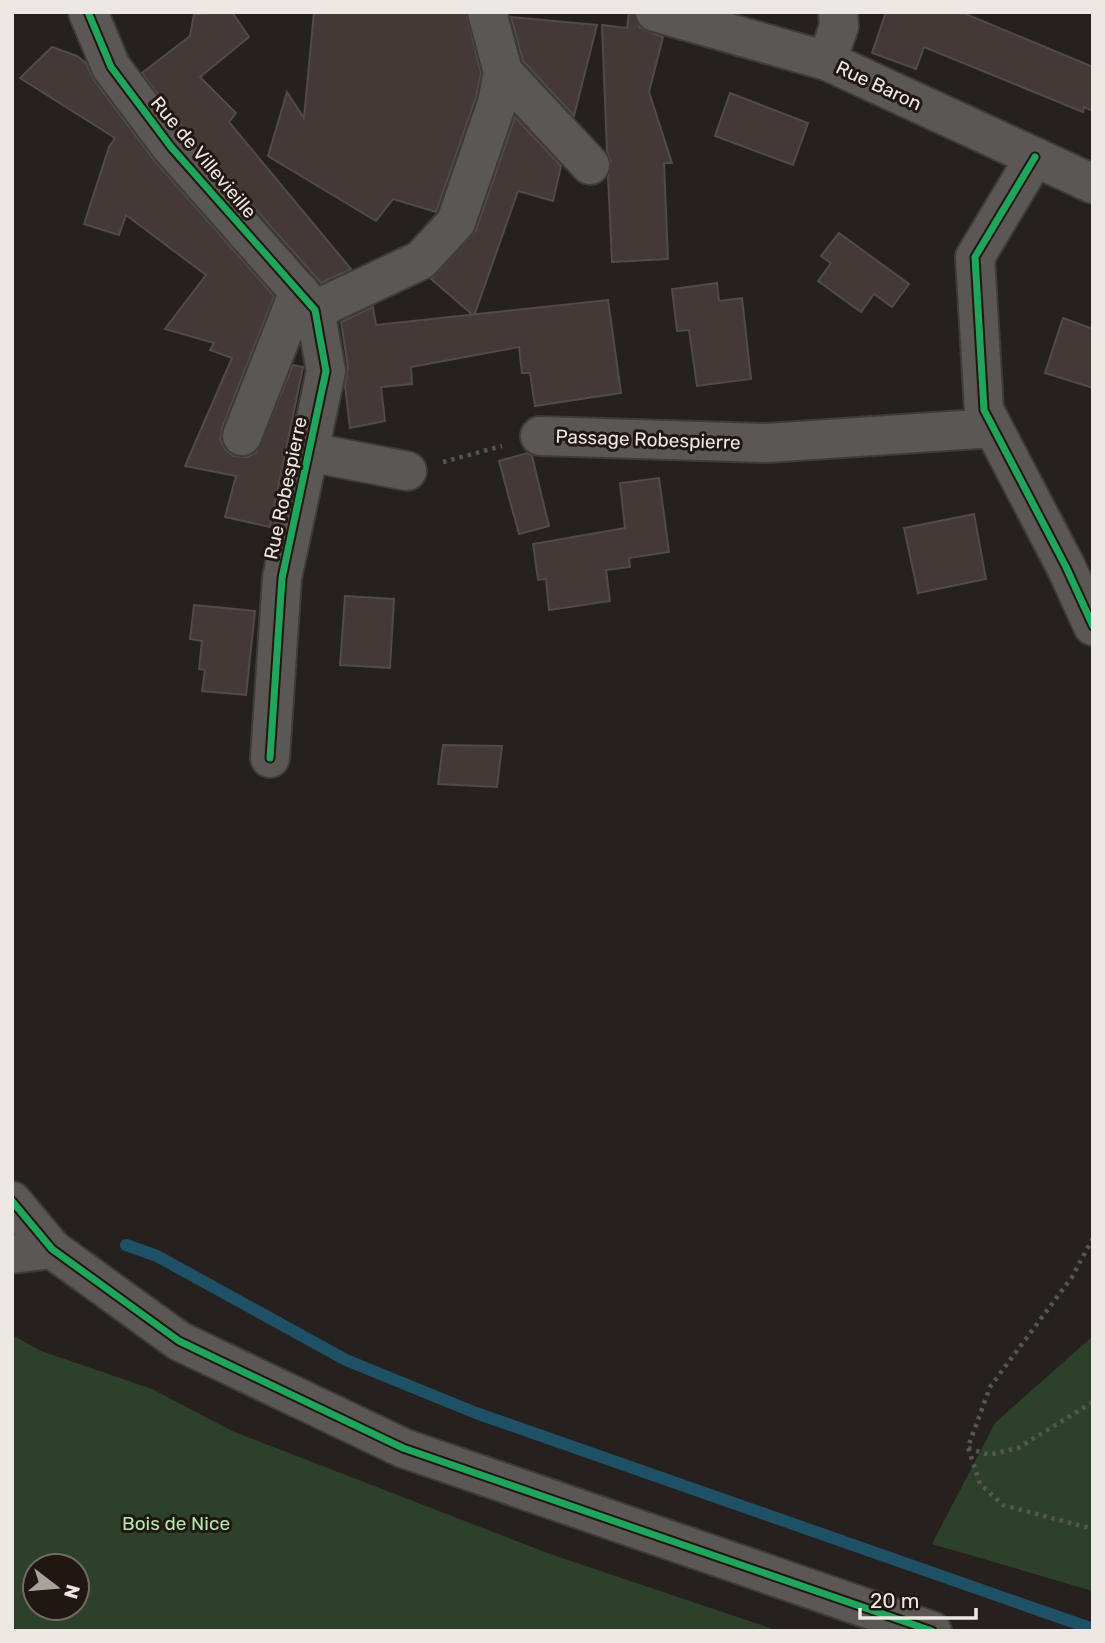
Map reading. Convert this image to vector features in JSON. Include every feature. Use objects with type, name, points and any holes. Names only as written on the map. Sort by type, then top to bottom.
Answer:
[{"type":"street","name":"Rue de Villevieille","points":[[88,12],[111,67],[172,147],[307,300]]},
{"type":"street","points":[[242,436],[307,300],[421,260],[456,222],[497,103],[503,72],[487,12]]},
{"type":"street","name":"Rue Baron","points":[[655,12],[827,61],[1093,184]]},
{"type":"street","points":[[827,61],[839,26],[838,12]]},
{"type":"street","points":[[503,72],[590,165]]},
{"type":"street","points":[[1035,157],[975,257],[984,410],[1066,567],[1093,626]]},
{"type":"street","name":"Rue Robespierre","points":[[270,758],[282,578],[326,371],[307,300]]},
{"type":"street","name":"Passage Robespierre","points":[[540,436],[767,443],[993,428]]},
{"type":"street","points":[[309,452],[407,471]]},
{"type":"street","points":[[12,1201],[52,1249],[179,1341],[403,1448],[932,1631]]},
{"type":"street","points":[[12,1254],[52,1249]]},
{"type":"path","points":[[1093,1238],[1072,1278],[990,1387],[968,1447],[980,1484],[1003,1505],[1093,1529]]},
{"type":"path","points":[[968,1447],[989,1455],[1018,1448],[1093,1402]]},
{"type":"green space","name":"Bois de Nice","points":[[12,1335],[41,1351],[152,1389],[232,1431],[550,1554],[779,1631],[12,1631]]},
{"type":"green space","points":[[1093,1336],[1093,1591],[932,1544],[995,1423]]},
{"type":"building","points":[[232,12],[249,37],[200,77],[236,113],[229,122],[351,269],[321,283],[188,133],[142,73],[190,36],[194,14]]},
{"type":"building","points":[[314,12],[466,12],[481,73],[476,97],[436,212],[393,199],[376,221],[268,156],[287,92],[304,118]]},
{"type":"building","points":[[629,12],[634,12],[640,28],[663,37],[649,92],[672,163],[664,163],[668,259],[612,262],[608,176],[611,161],[607,152],[602,25],[627,28]]},
{"type":"building","points":[[886,12],[961,12],[1093,67],[1093,111],[1084,107],[1083,112],[924,47],[916,69],[872,53]]},
{"type":"building","points":[[511,17],[597,25],[574,116],[523,61]]},
{"type":"building","points":[[52,47],[77,56],[86,63],[94,80],[154,160],[274,296],[220,439],[225,449],[233,456],[246,457],[256,453],[293,365],[303,367],[270,527],[225,517],[236,476],[185,466],[232,358],[210,350],[214,343],[165,329],[206,275],[126,215],[119,235],[84,224],[109,147],[115,138],[20,78]]},
{"type":"building","points":[[730,93],[808,123],[793,165],[715,136]]},
{"type":"building","points":[[515,117],[561,166],[553,201],[518,191],[474,316],[431,279],[476,230]]},
{"type":"building","points":[[839,233],[909,284],[892,307],[874,294],[861,312],[818,281],[831,263],[821,256]]},
{"type":"building","points":[[717,283],[719,301],[742,298],[751,379],[697,386],[689,330],[677,331],[672,289]]},
{"type":"building","points":[[608,300],[621,393],[535,406],[530,373],[522,373],[519,347],[411,367],[412,384],[381,387],[385,421],[350,428],[345,386],[348,367],[341,322],[373,307],[376,325]]},
{"type":"building","points":[[1063,318],[1093,329],[1093,388],[1045,373]]},
{"type":"building","points":[[527,453],[532,456],[549,526],[519,534],[499,461]]},
{"type":"building","points":[[659,478],[669,552],[629,558],[630,567],[606,570],[610,601],[549,610],[546,579],[538,580],[533,544],[625,528],[620,483]]},
{"type":"building","points":[[974,514],[986,579],[918,593],[904,528]]},
{"type":"building","points":[[345,596],[394,599],[390,668],[340,665]]},
{"type":"building","points":[[194,605],[255,611],[246,695],[202,691],[205,670],[199,669],[202,641],[190,639]]},
{"type":"building","points":[[443,745],[502,746],[497,787],[438,784]]},
{"type":"waterway","points":[[126,1245],[157,1256],[346,1360],[476,1413],[1093,1629]]},
{"type":"cycle path","points":[[88,12],[111,67],[171,147],[315,310],[326,371],[282,578],[270,758]]},
{"type":"cycle path","points":[[1035,157],[975,257],[984,410],[1066,567],[1093,626]]},
{"type":"cycle path","points":[[12,1201],[52,1249],[179,1341],[403,1448],[932,1631]]}]
